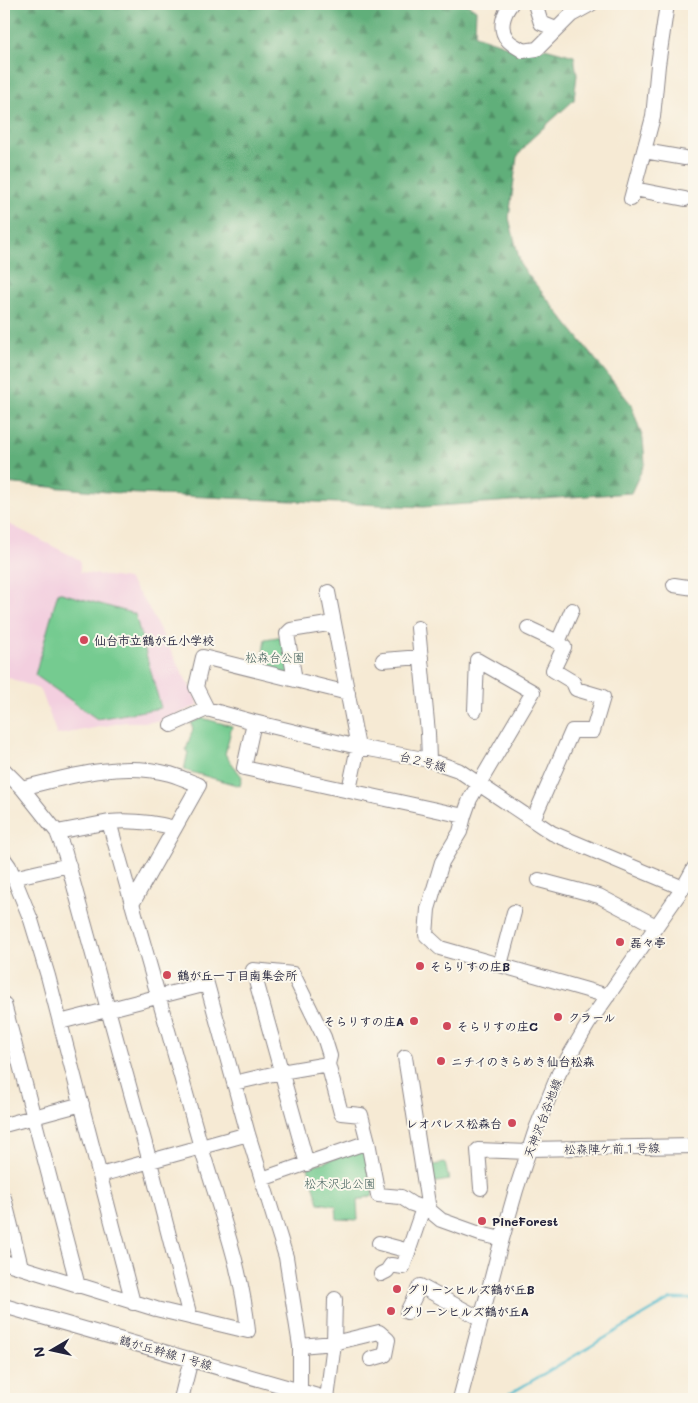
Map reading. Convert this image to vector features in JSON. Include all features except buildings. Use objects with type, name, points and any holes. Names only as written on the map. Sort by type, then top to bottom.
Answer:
[{"type":"street","points":[[511,4],[505,12],[502,23],[506,38],[524,51],[537,50],[571,15],[592,4]]},
{"type":"street","points":[[535,4],[541,23],[556,29]]},
{"type":"street","points":[[667,4],[653,117],[632,194],[685,199]]},
{"type":"street","points":[[644,151],[685,158]]},
{"type":"street","points":[[674,586],[694,588]]},
{"type":"street","points":[[328,592],[358,747],[349,790]]},
{"type":"street","points":[[558,642],[572,610]]},
{"type":"street","points":[[295,680],[288,634],[292,630],[334,623]]},
{"type":"street","points":[[418,628],[429,760]]},
{"type":"street","points":[[528,628],[558,642],[564,647],[554,670],[573,682],[576,689],[603,698],[593,731],[572,732],[533,820]]},
{"type":"street","points":[[171,725],[207,709],[196,687],[203,657],[348,693]]},
{"type":"street","points":[[383,660],[421,657]]},
{"type":"street","points":[[475,710],[477,660],[533,692],[470,799],[460,832],[442,862],[428,909],[426,935],[440,948],[608,996]]},
{"type":"street","name":"台２号線","points":[[207,709],[358,747],[429,760],[458,770],[552,834],[683,888]]},
{"type":"street","points":[[254,722],[244,768],[464,816]]},
{"type":"street","points":[[4,770],[22,788],[57,832],[68,865],[150,1162],[190,1317]]},
{"type":"street","points":[[22,788],[70,776],[105,770],[144,770],[170,774],[199,785],[132,904]]},
{"type":"street","points":[[57,832],[130,820],[175,828]]},
{"type":"street","points":[[4,1262],[133,1303],[248,1331],[232,1248],[201,1147],[109,822]]},
{"type":"street","points":[[4,859],[31,920],[82,1104],[133,1303]]},
{"type":"street","points":[[14,878],[68,865]]},
{"type":"street","name":"天神沢台谷地線","points":[[460,1399],[502,1239],[536,1129],[559,1073],[588,1024],[683,888],[694,868]]},
{"type":"street","points":[[539,880],[599,896],[656,926]]},
{"type":"street","points":[[500,965],[514,912]]},
{"type":"street","points":[[306,1164],[253,970],[293,974],[324,1037],[330,1056],[328,1064],[341,1113],[361,1115],[378,1195],[400,1197],[426,1209],[441,1220],[480,1234],[502,1239]]},
{"type":"street","points":[[60,1022],[207,984],[248,1134],[286,1257],[300,1346],[300,1392]]},
{"type":"street","points":[[4,1004],[78,1286]]},
{"type":"street","points":[[381,1274],[387,1272],[391,1265],[403,1267],[426,1209],[405,1057]]},
{"type":"street","points":[[234,1083],[328,1064]]},
{"type":"street","points":[[4,1125],[82,1104]]},
{"type":"street","points":[[100,1175],[248,1134]]},
{"type":"street","points":[[262,1179],[368,1142]]},
{"type":"street","name":"松森陣ケ前１号線","points":[[481,1188],[478,1150],[529,1151],[694,1146]]},
{"type":"street","points":[[4,1198],[21,1267]]},
{"type":"street","points":[[378,1242],[408,1251]]},
{"type":"street","points":[[407,1312],[420,1286],[481,1319]]},
{"type":"street","points":[[328,1399],[334,1343],[335,1299]]},
{"type":"street","name":"鶴が丘幹線１号線","points":[[4,1306],[328,1399]]},
{"type":"street","points":[[300,1346],[334,1343],[379,1332],[388,1340],[385,1356],[371,1359]]},
{"type":"street","points":[[181,1399],[191,1359]]},
{"type":"shaded area","name":"仙台市立鶴が丘小学校","points":[[9,524],[80,560],[80,572],[128,579],[147,605],[199,705],[158,722],[126,722],[57,735],[41,690],[4,676],[4,529]]},
{"type":"green space","points":[[4,4],[467,4],[476,10],[475,35],[502,44],[513,50],[545,48],[574,56],[577,75],[574,100],[530,140],[517,157],[509,218],[521,266],[631,404],[643,439],[645,463],[631,493],[423,507],[119,493],[4,483]]},
{"type":"green space","points":[[58,592],[135,614],[161,708],[97,719],[35,675]]},
{"type":"green space","name":"松森台公園","points":[[284,636],[291,675],[261,667],[265,639]]},
{"type":"green space","points":[[202,718],[232,726],[225,754],[242,777],[240,786],[184,770],[188,752],[186,750],[193,729],[191,723]]},
{"type":"green space","name":"松木沢北公園","points":[[359,1151],[365,1153],[373,1195],[357,1201],[358,1220],[337,1219],[336,1206],[319,1203],[308,1167]]},
{"type":"green space","points":[[445,1163],[449,1180],[431,1183],[428,1166]]},
{"type":"waterway","points":[[501,1399],[671,1299],[694,1299]]},
{"type":"place","name":"仙台市立鶴が丘小学校","points":[[84,640]]},
{"type":"place","name":"磊々亭","points":[[620,942]]},
{"type":"place","name":"そらりすの庄B","points":[[420,966]]},
{"type":"place","name":"鶴が丘一丁目南集会所","points":[[167,975]]},
{"type":"place","name":"クラール","points":[[558,1017]]},
{"type":"place","name":"そらりすの庄A","points":[[414,1021]]},
{"type":"place","name":"そらりすの庄C","points":[[447,1026]]},
{"type":"place","name":"ニチイのきらめき仙台松森","points":[[441,1061]]},
{"type":"place","name":"レオパレス松森台","points":[[512,1123]]},
{"type":"place","name":"PineForest","points":[[482,1221]]},
{"type":"place","name":"グリーンヒルズ鶴が丘B","points":[[397,1289]]},
{"type":"place","name":"グリーンヒルズ鶴が丘A","points":[[391,1311]]}]
